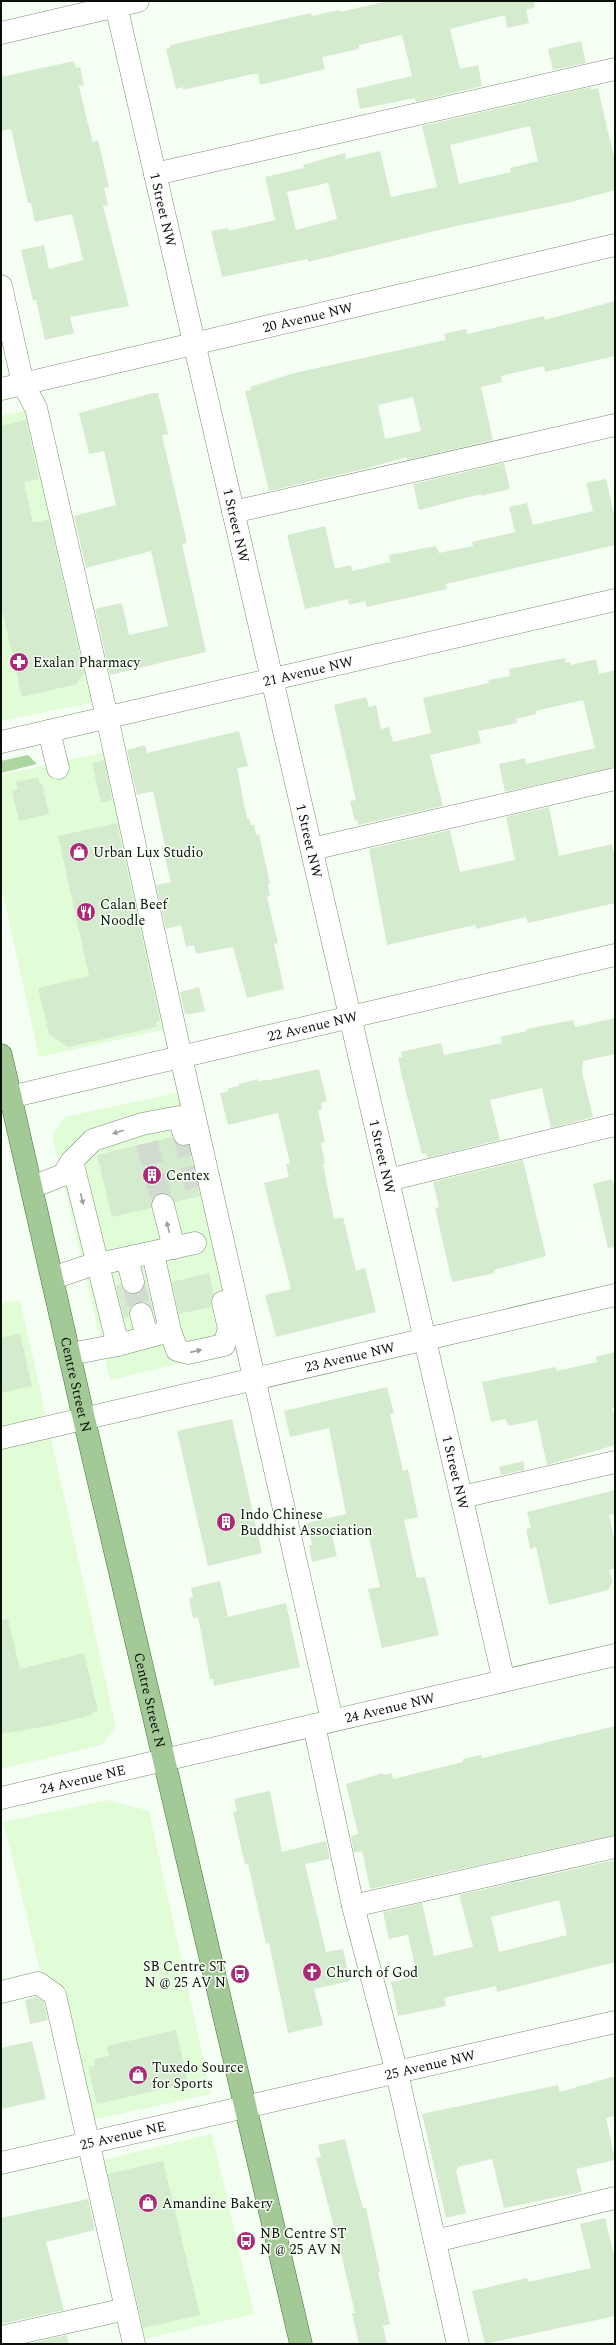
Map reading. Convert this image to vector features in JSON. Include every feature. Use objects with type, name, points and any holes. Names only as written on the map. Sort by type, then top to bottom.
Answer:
[{"type":"main road","name":"Centre Street N","points":[[1,1055],[6,1098],[32,1187],[84,1419],[301,2344]]},
{"type":"street","points":[[1,33],[116,4],[138,1]]},
{"type":"street","name":"1 Street NW","points":[[116,4],[504,1681]]},
{"type":"street","points":[[155,174],[615,68]]},
{"type":"street","name":"20 Avenue NW","points":[[1,389],[615,246]]},
{"type":"street","points":[[1,286],[23,384],[36,408],[107,717],[181,1057],[256,1378],[323,1723],[354,1906],[397,2073],[458,2344]]},
{"type":"street","points":[[234,512],[615,425]]},
{"type":"street","name":"21 Avenue NW","points":[[1,742],[615,600]]},
{"type":"street","points":[[49,731],[58,768]]},
{"type":"street","points":[[312,849],[615,779]]},
{"type":"street","name":"22 Avenue NW","points":[[6,1098],[615,955]]},
{"type":"street","points":[[32,1187],[63,1175],[72,1161],[93,1140],[144,1134],[179,1117],[184,1134]]},
{"type":"street","points":[[388,1180],[615,1125]]},
{"type":"street","points":[[72,1161],[118,1345]]},
{"type":"street","points":[[163,1205],[163,1250],[170,1332],[178,1350],[188,1353],[224,1345],[229,1330],[198,1196]]},
{"type":"street","points":[[53,1278],[98,1265],[195,1243]]},
{"type":"street","points":[[127,1258],[133,1282]]},
{"type":"street","name":"23 Avenue NW","points":[[1,1438],[615,1295]]},
{"type":"street","points":[[141,1314],[147,1336]]},
{"type":"street","points":[[70,1354],[118,1345],[147,1336],[170,1332]]},
{"type":"street","points":[[462,1497],[615,1462]]},
{"type":"street","name":"24 Avenue NW","points":[[164,1759],[615,1655]]},
{"type":"street","name":"24 Avenue NE","points":[[1,1798],[164,1759]]},
{"type":"street","points":[[354,1906],[615,1847]]},
{"type":"street","points":[[1,1992],[38,1983],[55,1994],[134,2344]]},
{"type":"street","name":"25 Avenue NW","points":[[245,2108],[615,2022]]},
{"type":"street","name":"25 Avenue NE","points":[[1,2163],[245,2108]]},
{"type":"street","points":[[435,2241],[615,2198]]},
{"type":"street","points":[[1,2337],[126,2308]]},
{"type":"shaded area","points":[[36,408],[101,701],[1,721],[1,416]]},
{"type":"shaded area","points":[[109,751],[171,1028],[39,1057],[1,885],[1,775]]},
{"type":"shaded area","points":[[28,755],[37,764],[1,773],[1,761]]},
{"type":"shaded area","points":[[185,1091],[243,1349],[110,1380],[52,1135],[65,1117]]},
{"type":"shaded area","points":[[20,1300],[116,1727],[102,1745],[1,1769],[1,1304]]},
{"type":"shaded area","points":[[108,1800],[149,1811],[211,2094],[78,2123],[3,1822]]},
{"type":"shaded area","points":[[212,2134],[254,2314],[131,2342],[90,2163]]},
{"type":"building","points":[[388,1],[534,1],[535,7],[526,10],[529,23],[507,28],[505,15],[450,29],[460,69],[478,65],[482,86],[416,102],[415,98],[360,109],[356,89],[412,76],[402,35],[359,45],[359,49],[322,57],[325,69],[260,85],[258,74],[253,74],[183,90],[183,87],[176,89],[166,49],[170,48],[170,45],[311,13],[312,16],[339,10],[340,12]]},
{"type":"building","points":[[581,41],[586,63],[553,70],[548,49]]},
{"type":"building","points":[[74,61],[76,68],[80,67],[84,85],[79,86],[88,124],[93,142],[98,140],[109,187],[104,188],[108,205],[103,206],[129,306],[70,317],[74,333],[45,340],[36,300],[33,301],[21,250],[44,245],[49,269],[83,260],[72,214],[35,222],[31,203],[28,203],[11,129],[1,131],[1,77]]},
{"type":"building","points":[[591,87],[591,90],[598,88],[615,161],[615,190],[571,202],[447,228],[308,262],[308,259],[222,277],[211,231],[228,228],[229,231],[275,220],[265,177],[304,168],[303,165],[345,153],[346,159],[380,151],[391,197],[437,187],[422,126]],"holes":[[[530,126],[538,161],[510,168],[511,172],[459,184],[450,145]],[[328,183],[337,219],[296,230],[287,192]]]},
{"type":"building","points":[[615,301],[615,356],[545,372],[544,366],[501,376],[502,382],[481,387],[493,440],[407,460],[407,457],[364,469],[269,491],[245,391],[251,390],[250,387],[294,373],[446,340],[444,334],[466,329],[468,334],[544,316],[545,320]],"holes":[[[413,397],[421,431],[385,439],[378,405]]]},
{"type":"building","points":[[153,393],[158,393],[168,434],[162,435],[187,543],[182,544],[206,652],[110,675],[95,609],[122,603],[129,635],[168,626],[151,551],[86,568],[74,516],[116,505],[104,451],[89,454],[79,413]]},
{"type":"building","points":[[26,420],[39,479],[24,482],[33,523],[49,519],[84,673],[77,684],[22,697],[1,606],[1,426]]},
{"type":"building","points":[[504,463],[510,489],[481,496],[481,494],[419,510],[413,484]]},
{"type":"building","points":[[606,479],[615,519],[615,545],[446,584],[447,589],[367,607],[365,601],[349,605],[348,599],[305,609],[287,535],[325,526],[335,569],[351,565],[352,571],[390,562],[389,555],[436,546],[439,553],[473,546],[472,542],[515,532],[509,507],[527,503],[533,525],[593,511],[586,483]]},
{"type":"building","points":[[565,658],[566,663],[570,662],[571,665],[596,659],[599,674],[615,670],[615,767],[505,792],[499,764],[525,758],[526,764],[595,748],[583,700],[536,711],[536,714],[516,719],[517,723],[478,731],[481,743],[430,755],[443,806],[358,825],[357,820],[355,821],[350,801],[356,800],[334,705],[366,697],[369,707],[376,705],[381,729],[389,727],[393,742],[431,733],[423,698],[489,683],[488,680],[510,676],[509,669]]},
{"type":"building","points":[[239,731],[248,766],[237,768],[247,819],[249,818],[251,825],[254,825],[256,835],[259,834],[270,883],[268,884],[270,896],[267,897],[278,943],[274,944],[284,989],[247,998],[233,947],[196,954],[194,945],[186,947],[181,925],[166,929],[156,885],[171,882],[162,847],[165,846],[153,791],[137,795],[127,750],[145,745],[147,753]]},
{"type":"building","points":[[104,760],[112,800],[101,803],[92,763]]},
{"type":"building","points":[[38,777],[40,784],[42,783],[49,814],[19,821],[12,791],[18,789],[16,782]]},
{"type":"building","points":[[549,807],[559,856],[612,844],[615,859],[615,903],[528,923],[526,917],[476,929],[475,925],[387,945],[369,849],[450,830],[460,872],[515,860],[506,817]]},
{"type":"building","points":[[117,823],[160,1021],[156,1022],[157,1027],[68,1047],[49,1034],[38,988],[89,976],[58,836]]},
{"type":"building","points":[[199,987],[205,1011],[185,1015],[180,992]]},
{"type":"building","points":[[615,1018],[615,1054],[583,1061],[582,1072],[593,1117],[551,1128],[542,1088],[490,1100],[500,1140],[427,1158],[426,1153],[422,1154],[401,1073],[398,1057],[402,1057],[401,1052],[441,1043],[444,1055],[502,1043],[500,1037],[527,1031],[526,1029],[573,1020],[575,1027]]},
{"type":"building","points":[[319,1069],[327,1101],[321,1103],[322,1109],[318,1111],[325,1142],[321,1143],[325,1163],[323,1164],[334,1219],[343,1217],[356,1271],[365,1268],[376,1312],[276,1337],[265,1295],[291,1289],[264,1183],[289,1177],[286,1164],[290,1163],[278,1113],[228,1125],[220,1093],[227,1092],[229,1088],[239,1086],[239,1084],[258,1079],[258,1081],[269,1080]]},
{"type":"building","name":"Centex","points":[[172,1137],[175,1143],[181,1146],[188,1146],[200,1196],[175,1202],[172,1196],[160,1193],[154,1196],[151,1208],[112,1217],[97,1155]]},
{"type":"building","points":[[523,1160],[546,1256],[494,1270],[495,1273],[452,1282],[435,1208],[439,1207],[433,1182]]},
{"type":"building","points":[[612,1179],[615,1189],[615,1247],[608,1248],[593,1184]]},
{"type":"building","points":[[209,1273],[214,1294],[211,1299],[211,1307],[179,1314],[172,1282]]},
{"type":"building","points":[[145,1279],[153,1310],[145,1302],[137,1302],[129,1310],[129,1317],[124,1318],[116,1286],[121,1284],[124,1291],[136,1294],[142,1291]]},
{"type":"building","points":[[20,1333],[32,1386],[1,1393],[1,1338]]},
{"type":"building","points":[[615,1352],[615,1407],[612,1408],[615,1419],[615,1445],[547,1465],[537,1420],[508,1426],[506,1419],[491,1422],[482,1382],[556,1367],[557,1371],[597,1362],[596,1357]]},
{"type":"building","points":[[387,1387],[394,1413],[390,1414],[403,1471],[408,1469],[418,1517],[404,1520],[417,1578],[425,1577],[439,1635],[382,1648],[368,1589],[380,1587],[367,1528],[332,1536],[337,1556],[312,1562],[309,1545],[312,1545],[307,1523],[346,1514],[329,1428],[290,1437],[284,1411]]},
{"type":"building","name":"Indo Chinese Buddhist Association","points":[[232,1419],[262,1553],[208,1566],[177,1431]]},
{"type":"building","points":[[523,1461],[525,1470],[501,1475],[499,1467]]},
{"type":"building","points":[[615,1490],[615,1514],[609,1515],[615,1543],[615,1568],[609,1570],[613,1582],[608,1590],[549,1605],[536,1547],[530,1549],[526,1529],[531,1528],[527,1512]]},
{"type":"building","points":[[220,1581],[228,1617],[286,1603],[300,1667],[214,1686],[213,1679],[210,1679],[198,1617],[193,1618],[189,1598],[193,1597],[191,1588]]},
{"type":"building","points":[[8,1619],[20,1669],[84,1653],[98,1711],[92,1713],[92,1715],[52,1725],[1,1734],[1,1620]]},
{"type":"building","points":[[615,1726],[615,1835],[370,1889],[362,1851],[354,1853],[351,1836],[358,1834],[346,1784],[383,1773],[383,1775],[392,1773],[393,1779],[463,1762],[463,1759],[481,1755],[482,1758]]},
{"type":"building","points":[[270,1791],[282,1852],[326,1841],[330,1859],[305,1864],[326,1952],[343,1949],[350,1981],[314,1989],[323,2025],[288,2033],[269,1943],[266,1944],[248,1864],[245,1865],[233,1812],[237,1811],[234,1799]]},
{"type":"building","points":[[615,1860],[615,1962],[497,1992],[496,1986],[444,1998],[446,2006],[398,2016],[391,1982],[417,1976],[408,1935],[389,1939],[383,1912],[422,1903],[434,1956],[473,1947],[459,1895]],"holes":[[[559,1900],[567,1935],[499,1952],[491,1917]]]},
{"type":"building","points":[[36,1997],[44,2002],[48,2020],[30,2024],[25,2000]]},
{"type":"building","name":"Tuxedo Source for Sports","points":[[176,2030],[188,2083],[97,2104],[88,2067],[95,2065],[94,2059],[109,2056],[107,2046]]},
{"type":"building","points":[[32,2041],[46,2099],[1,2109],[1,2048]]},
{"type":"building","points":[[615,2076],[615,2116],[606,2118],[615,2160],[576,2169],[582,2192],[504,2208],[492,2159],[457,2167],[458,2169],[456,2170],[466,2213],[446,2218],[422,2114],[558,2085],[560,2092]]},
{"type":"building","points":[[345,2139],[363,2208],[366,2208],[380,2272],[378,2272],[390,2324],[383,2326],[387,2344],[359,2344],[352,2313],[355,2313],[316,2158],[321,2157],[318,2145]]},
{"type":"building","points":[[163,2161],[200,2315],[143,2328],[108,2174]]},
{"type":"building","points":[[88,2199],[95,2230],[46,2242],[64,2310],[1,2324],[1,2218]]},
{"type":"building","points":[[605,2218],[615,2259],[615,2316],[485,2344],[472,2291],[527,2278],[528,2282],[591,2268],[580,2224]]},
{"type":"building","points":[[67,2335],[69,2344],[27,2344]]},
{"type":"tunnel","points":[[184,1134],[198,1196]]},
{"type":"tunnel","points":[[147,1143],[163,1205]]},
{"type":"tunnel","points":[[133,1282],[141,1314]]},
{"type":"place","name":"Exalan Pharmacy","points":[[19,662]]},
{"type":"place","name":"Urban Lux Studio","points":[[79,852]]},
{"type":"place","name":"Calan Beef Noodle","points":[[86,912]]},
{"type":"place","name":"Centex","points":[[152,1175]]},
{"type":"place","name":"Indo Chinese Buddhist Association","points":[[226,1522]]},
{"type":"place","name":"Church of God","points":[[312,1972]]},
{"type":"place","name":"SB Centre ST N @ 25 AV N","points":[[240,1974]]},
{"type":"place","name":"Tuxedo Source for Sports","points":[[138,2075]]},
{"type":"place","name":"Amandine Bakery","points":[[148,2203]]},
{"type":"place","name":"NB Centre ST N @ 25 AV N","points":[[246,2241]]}]
